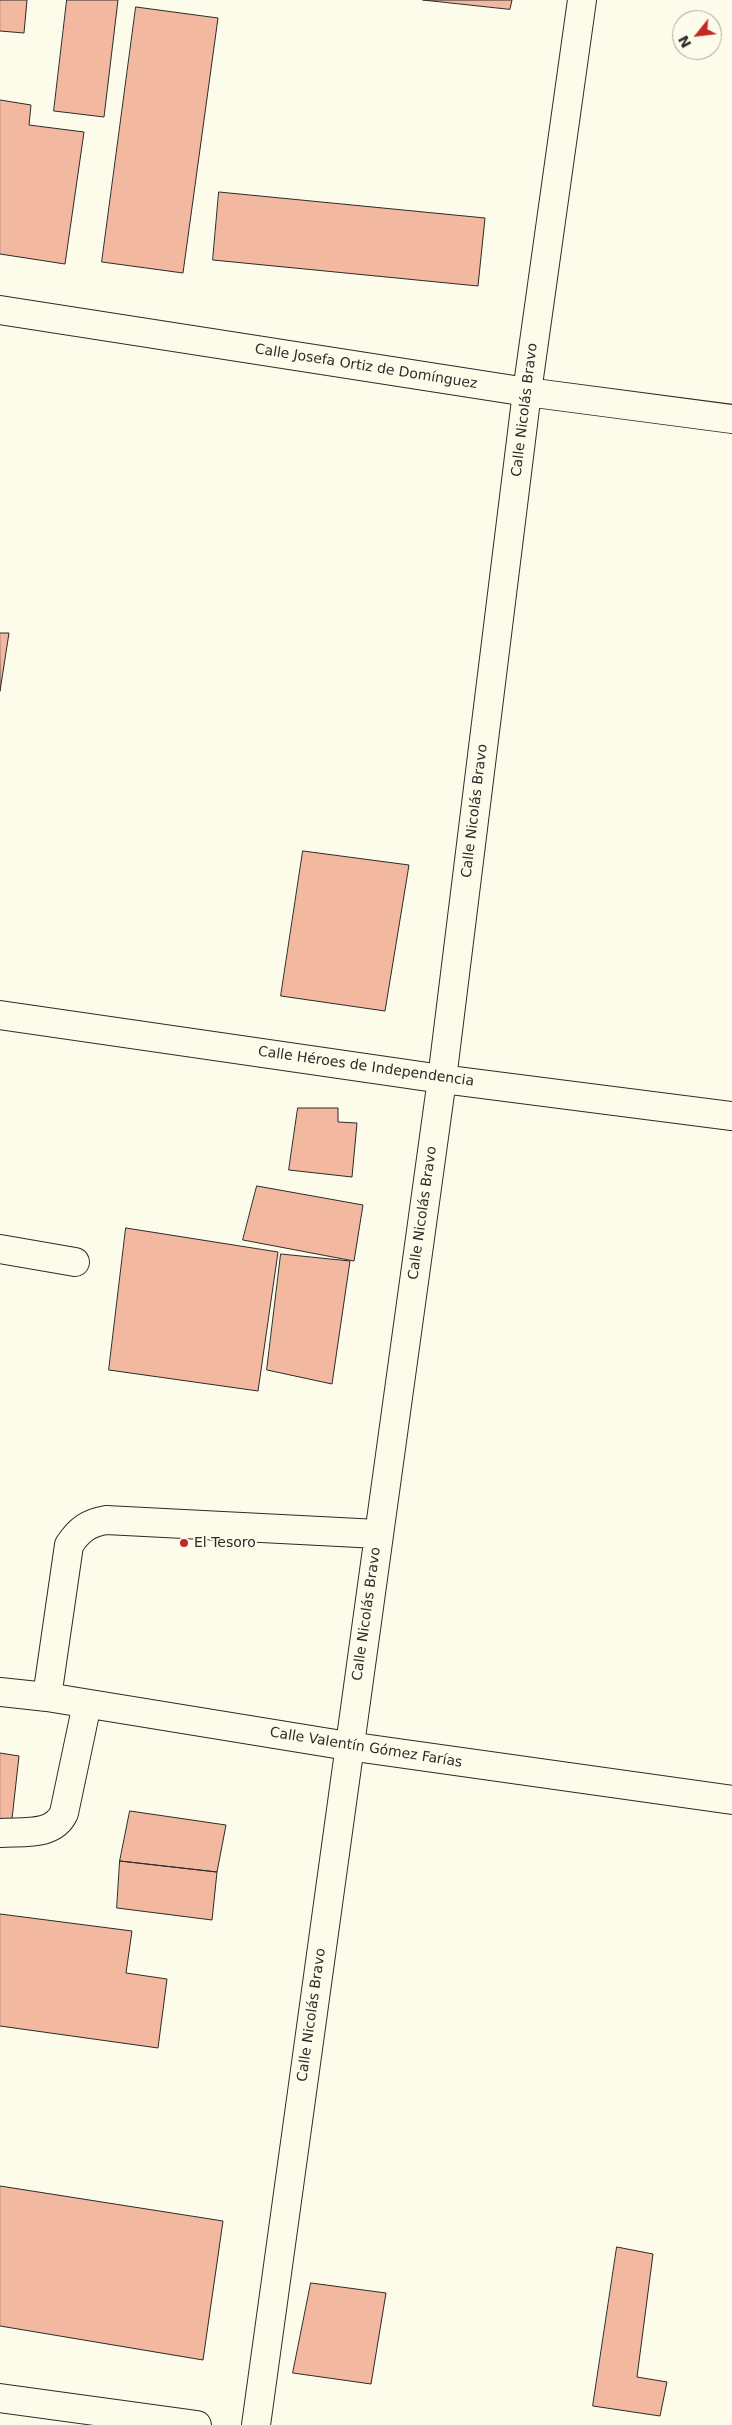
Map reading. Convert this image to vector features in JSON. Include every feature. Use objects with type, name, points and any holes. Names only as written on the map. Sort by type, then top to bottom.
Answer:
[{"type":"street","name":"Calle Nicolás Bravo","points":[[256,2425],[348,1746],[442,1079],[527,392],[582,0]]},
{"type":"street","name":"Calle Josefa Ortiz de Domínguez","points":[[0,310],[527,392],[732,419]]},
{"type":"street","name":"Calle Héroes de Independencia","points":[[0,1015],[442,1079],[732,1116]]},
{"type":"street","points":[[0,1250],[75,1262]]},
{"type":"street","points":[[47,1697],[69,1545],[78,1532],[93,1523],[106,1520],[378,1534]]},
{"type":"street","name":"Calle Valentín Gómez Farías","points":[[0,1692],[47,1697],[348,1746],[732,1800]]},
{"type":"street","points":[[0,1833],[43,1830],[52,1828],[60,1822],[87,1704]]},
{"type":"street","points":[[0,2398],[197,2425]]},
{"type":"building","points":[[0,0],[27,0],[24,33],[0,31]]},
{"type":"building","points":[[67,0],[118,0],[104,117],[54,111]]},
{"type":"building","points":[[423,0],[512,0],[510,9]]},
{"type":"building","points":[[136,7],[218,18],[183,273],[102,262]]},
{"type":"building","points":[[0,100],[31,105],[29,125],[84,132],[65,264],[0,254]]},
{"type":"building","points":[[219,192],[485,218],[478,286],[213,260]]},
{"type":"building","points":[[0,633],[9,633],[0,691]]},
{"type":"building","points":[[303,851],[409,865],[385,1011],[281,996]]},
{"type":"building","points":[[298,1108],[338,1108],[338,1122],[357,1123],[352,1177],[289,1170]]},
{"type":"building","points":[[257,1186],[363,1205],[354,1261],[243,1240]]},
{"type":"building","points":[[126,1228],[278,1252],[258,1391],[109,1370]]},
{"type":"building","points":[[281,1254],[350,1261],[332,1384],[267,1370]]},
{"type":"building","points":[[0,1753],[19,1756],[11,1828],[0,1828]]},
{"type":"building","points":[[130,1811],[226,1825],[217,1872],[120,1861]]},
{"type":"building","points":[[120,1861],[217,1872],[212,1920],[117,1908]]},
{"type":"building","points":[[0,1914],[132,1931],[126,1973],[167,1979],[158,2048],[0,2026]]},
{"type":"building","points":[[0,2186],[223,2221],[203,2360],[0,2326]]},
{"type":"building","points":[[617,2247],[653,2254],[637,2377],[667,2382],[660,2416],[593,2406]]},
{"type":"building","points":[[311,2283],[386,2293],[371,2384],[293,2373]]},
{"type":"place","name":"El Tesoro","points":[[184,1543]]}]
